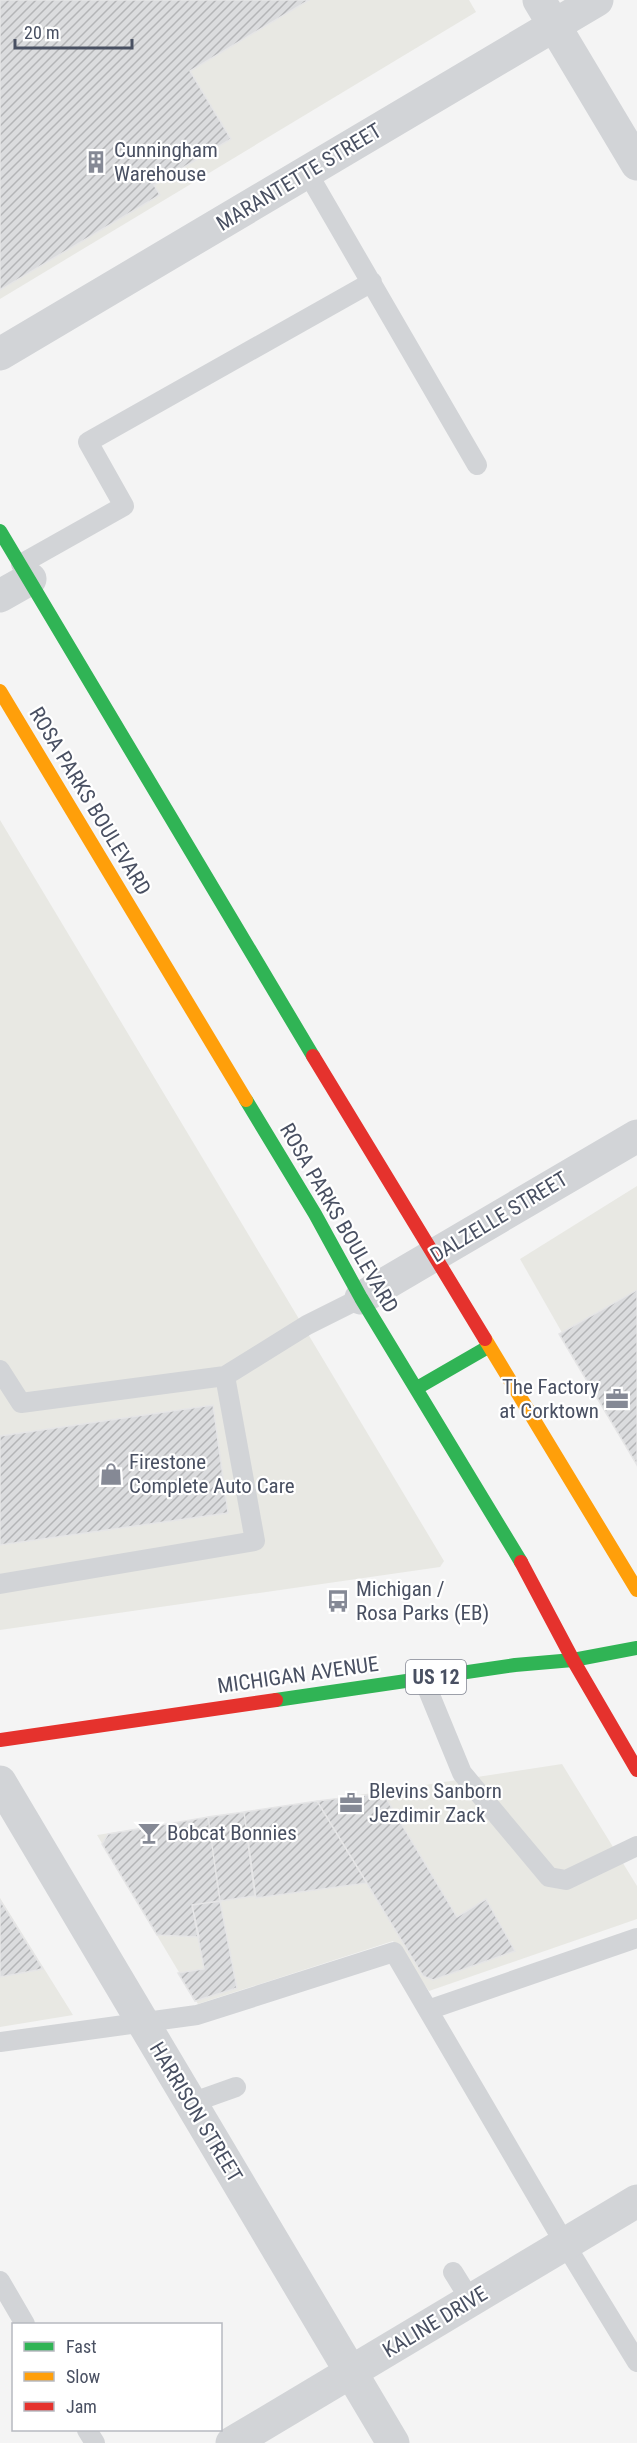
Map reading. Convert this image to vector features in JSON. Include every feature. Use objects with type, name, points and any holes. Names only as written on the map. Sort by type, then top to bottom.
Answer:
[{"type":"main road","points":[[0,531],[223,908],[637,1590]]},
{"type":"main road","name":"ROSA PARKS BOULEVARD","points":[[0,691],[315,1215],[361,1298],[520,1559],[573,1660],[637,1770]]},
{"type":"main road","points":[[417,1388],[488,1347]]},
{"type":"main road","name":"MICHIGAN AVENUE","points":[[0,1740],[515,1665],[573,1660],[637,1648]]},
{"type":"street","name":"MARANTETTE STREET","points":[[0,354],[307,172],[546,13],[597,0]]},
{"type":"street","points":[[546,13],[637,164]]},
{"type":"street","points":[[0,596],[25,572]]},
{"type":"street","name":"DALZELLE STREET","points":[[361,1298],[637,1136]]},
{"type":"street","name":"HARRISON STREET","points":[[0,1782],[393,2443]]},
{"type":"street","name":"KALINE DRIVE","points":[[232,2443],[637,2201]]},
{"type":"lane","points":[[307,172],[477,465]]},
{"type":"lane","points":[[25,572],[124,506],[88,442],[372,282]]},
{"type":"lane","points":[[0,1370],[21,1403],[225,1376],[307,1325],[361,1298]]},
{"type":"lane","points":[[0,1584],[255,1541],[225,1376]]},
{"type":"lane","points":[[423,1678],[462,1773],[549,1877],[566,1880],[637,1846]]},
{"type":"lane","points":[[428,2010],[637,1938]]},
{"type":"lane","points":[[0,2042],[197,2015],[394,1952],[564,2244],[637,2362]]},
{"type":"lane","points":[[191,2103],[236,2087]]},
{"type":"lane","points":[[453,2272],[471,2301]]},
{"type":"lane","points":[[0,2281],[25,2323]]},
{"type":"shaded area","name":"Cunningham Warehouse","points":[[0,0],[469,0],[476,12],[0,299]]},
{"type":"shaded area","points":[[0,820],[444,1561],[440,1567],[0,1630]]},
{"type":"shaded area","points":[[637,1186],[637,1464],[520,1259]]},
{"type":"shaded area","points":[[562,1764],[637,1886],[637,1919],[429,1991],[393,1941],[198,2004],[97,1835]]},
{"type":"shaded area","points":[[0,1898],[73,2015],[0,2027]]},
{"type":"building","name":"Cunningham Warehouse","points":[[0,0],[309,0],[190,71],[231,139],[154,185],[160,195],[0,290]]},
{"type":"building","name":"The Factory at Corktown","points":[[637,1290],[637,1465],[559,1334]]},
{"type":"building","name":"Firestone Complete Auto Care","points":[[213,1405],[228,1513],[0,1545],[0,1436]]},
{"type":"building","points":[[383,1793],[457,1917],[486,1899],[515,1951],[433,1980],[423,1976],[317,1801]]},
{"type":"building","points":[[317,1801],[367,1883],[256,1898],[244,1812]]},
{"type":"building","points":[[244,1812],[255,1896],[220,1901],[208,1817]]},
{"type":"building","points":[[208,1817],[220,1901],[192,1905],[199,1937],[157,1935],[102,1844],[108,1834]]},
{"type":"building","points":[[0,1900],[43,1969],[0,1977]]},
{"type":"building","points":[[220,1901],[237,1988],[195,2001],[178,1973],[204,1969],[192,1905]]},
{"type":"traffic: fast","points":[[0,531],[313,1056]]},
{"type":"traffic: fast","points":[[246,1100],[315,1214],[361,1298],[521,1562]]},
{"type":"traffic: fast","points":[[417,1388],[488,1347]]},
{"type":"traffic: fast","points":[[276,1700],[515,1665],[573,1660],[637,1648]]},
{"type":"traffic: slow","points":[[0,691],[246,1100]]},
{"type":"traffic: slow","points":[[485,1339],[637,1590]]},
{"type":"traffic: jam","points":[[313,1056],[485,1339]]},
{"type":"traffic: jam","points":[[521,1562],[573,1660],[637,1770]]},
{"type":"traffic: jam","points":[[0,1740],[276,1700]]},
{"type":"place","name":"Cunningham Warehouse","points":[[96,162]]},
{"type":"place","name":"The Factory at Corktown","points":[[617,1399]]},
{"type":"place","name":"Firestone Complete Auto Care","points":[[111,1474]]},
{"type":"place","name":"Michigan / Rosa Parks (EB)","points":[[338,1601]]},
{"type":"place","name":"Blevins Sanborn Jezdimir Zack","points":[[351,1803]]},
{"type":"place","name":"Bobcat Bonnies","points":[[149,1833]]}]
